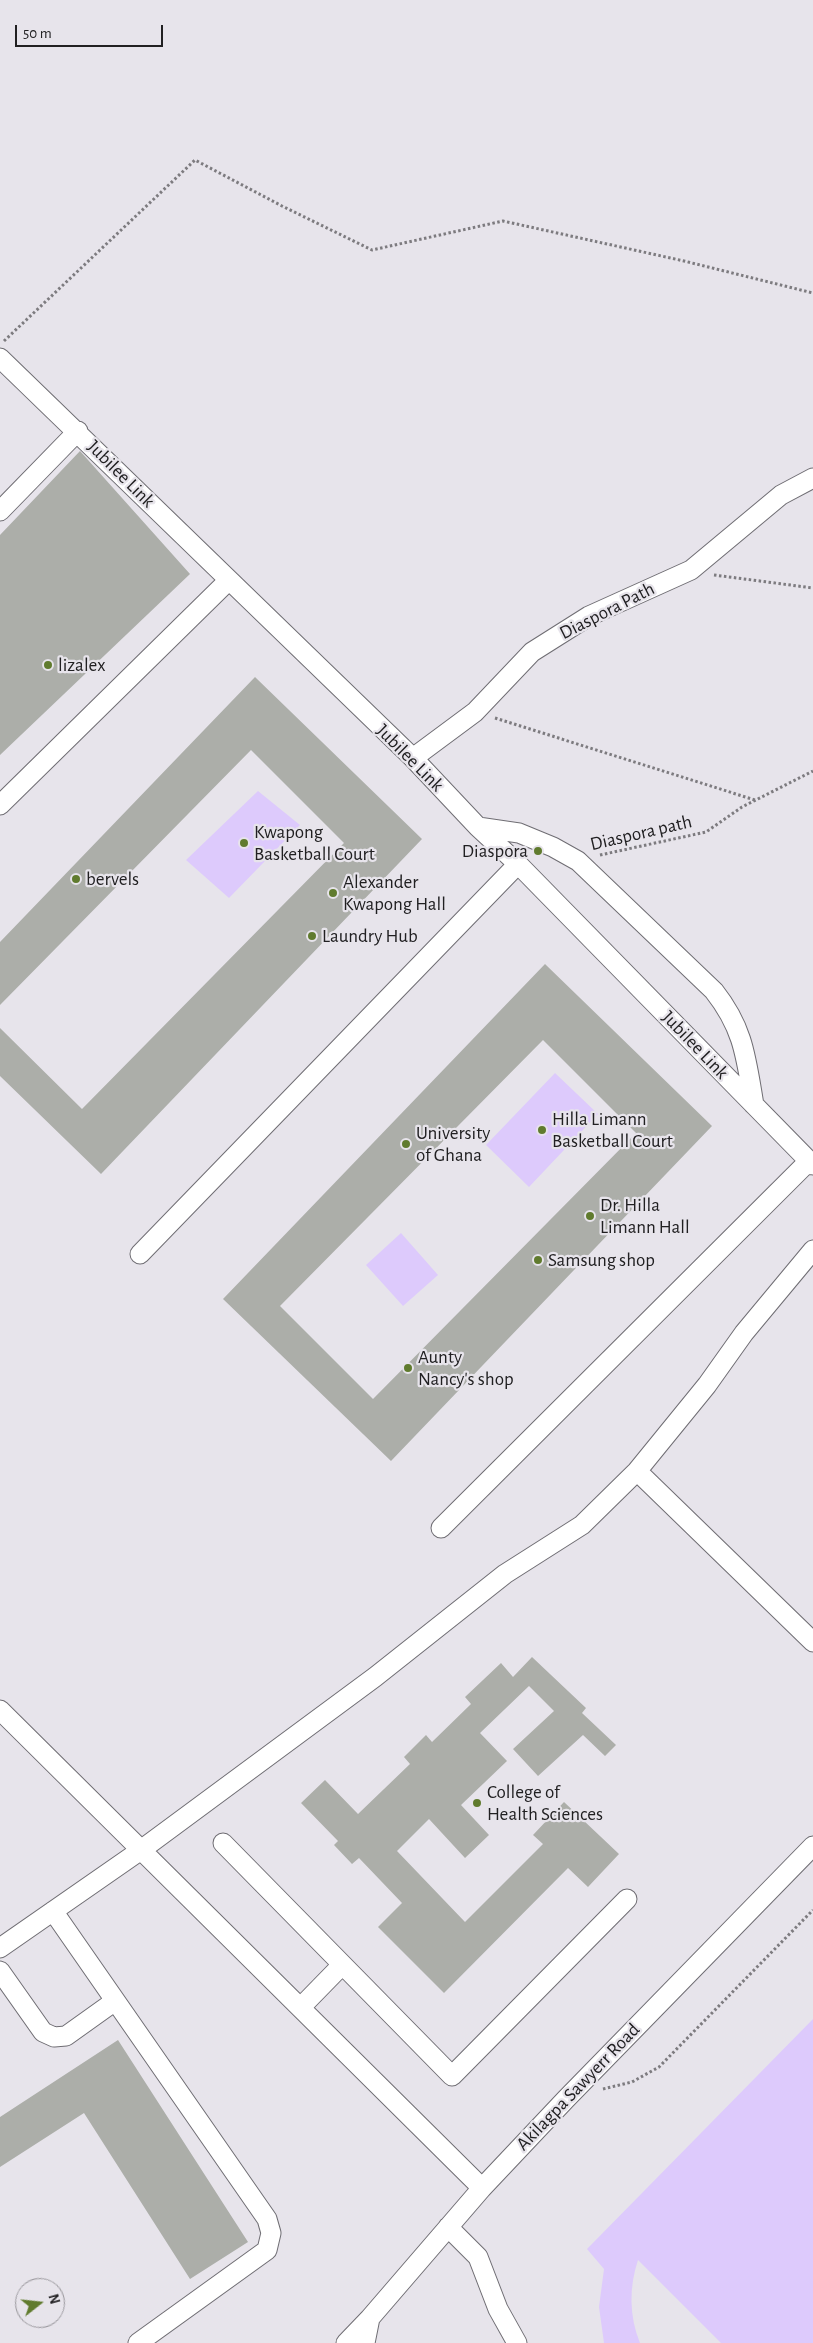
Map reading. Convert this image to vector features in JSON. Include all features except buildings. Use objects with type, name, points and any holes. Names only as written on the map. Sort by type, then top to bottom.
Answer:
[{"type":"street","name":"Jubilee Link","points":[[0,358],[78,431],[228,580],[412,758],[811,1163]]},
{"type":"street","points":[[0,511],[78,431]]},
{"type":"street","name":"Diaspora Path","points":[[412,758],[475,712],[532,652],[589,616],[691,570],[781,495],[813,478]]},
{"type":"street","points":[[0,805],[228,580]]},
{"type":"street","points":[[478,827],[519,833],[553,847],[578,861],[714,990],[729,1010],[738,1029],[744,1050],[754,1105]]},
{"type":"street","points":[[140,1254],[518,864]]},
{"type":"street","points":[[441,1528],[811,1163]]},
{"type":"street","points":[[2,1944],[141,1850],[374,1677],[505,1574],[582,1525],[637,1471],[706,1385],[744,1333],[813,1250]]},
{"type":"street","points":[[637,1471],[813,1642]]},
{"type":"street","points":[[0,1710],[482,2188]]},
{"type":"street","points":[[223,1843],[452,2076],[627,1899]]},
{"type":"street","name":"Akilagpa Sawyerr Road","points":[[365,2343],[370,2318],[482,2188],[566,2098],[813,1846]]},
{"type":"street","points":[[53,1911],[267,2219],[271,2233],[267,2250],[138,2343]]},
{"type":"street","points":[[301,2007],[342,1965]]},
{"type":"street","points":[[0,1972],[43,2032],[54,2038],[66,2036],[115,2001]]},
{"type":"street","points":[[448,2227],[478,2257],[498,2309],[517,2343]]},
{"type":"street","points":[[346,2343],[370,2318]]},
{"type":"path","points":[[0,345],[195,160],[282,206],[372,250],[503,221],[684,261],[813,293]]},
{"type":"path","points":[[691,570],[732,579],[784,582],[813,588]]},
{"type":"path","points":[[475,712],[755,800]]},
{"type":"path","name":"Diaspora path","points":[[578,861],[624,848],[706,832],[755,800],[813,771]]},
{"type":"path","points":[[566,2098],[632,2082],[659,2067],[813,1910]]},
{"type":"shaded area","name":"Kwapong Basketball Court","points":[[258,791],[300,825],[229,898],[186,860]]},
{"type":"shaded area","name":"Hilla Limann Basketball Court","points":[[555,1073],[598,1114],[529,1187],[486,1145]]},
{"type":"shaded area","points":[[401,1233],[438,1275],[403,1306],[366,1265]]},
{"type":"shaded area","points":[[813,2019],[813,2343],[721,2343],[638,2260],[633,2281],[632,2312],[640,2343],[604,2343],[599,2307],[604,2269],[587,2249]]},
{"type":"place","name":"lizalex","points":[[48,665]]},
{"type":"place","name":"Kwapong Basketball Court","points":[[244,843]]},
{"type":"place","name":"Diaspora","points":[[538,851]]},
{"type":"place","name":"bervels","points":[[76,879]]},
{"type":"place","name":"Alexander Kwapong Hall","points":[[333,893]]},
{"type":"place","name":"Laundry Hub","points":[[312,936]]},
{"type":"place","name":"Hilla Limann Basketball Court","points":[[542,1130]]},
{"type":"place","name":"University of Ghana","points":[[406,1144]]},
{"type":"place","name":"Dr. Hilla Limann Hall","points":[[590,1216]]},
{"type":"place","name":"Samsung shop","points":[[538,1260]]},
{"type":"place","name":"Aunty Nancy's shop","points":[[408,1368]]},
{"type":"place","name":"College of Health Sciences","points":[[477,1803]]}]
